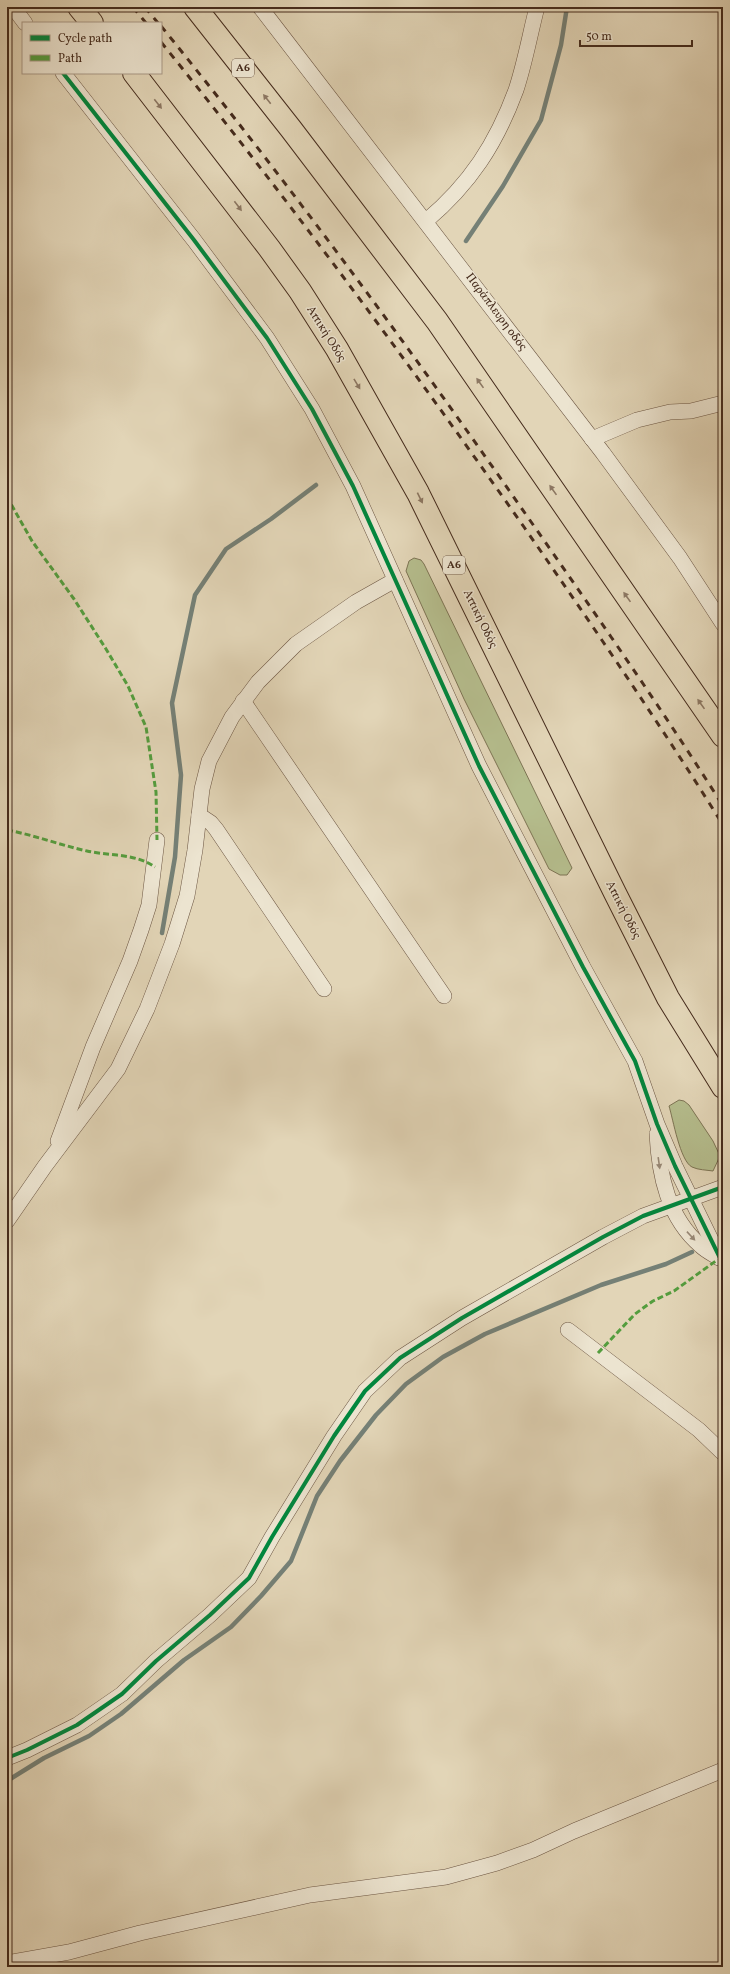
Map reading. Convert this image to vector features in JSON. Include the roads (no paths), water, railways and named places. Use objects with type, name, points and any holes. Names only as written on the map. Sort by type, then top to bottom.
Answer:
[{"type":"highway","points":[[79,7],[91,22]]},
{"type":"highway","name":"Α6","points":[[194,7],[291,130],[437,321],[723,736]]},
{"type":"highway","name":"Αττική Οδός","points":[[135,74],[270,248],[300,291],[337,350],[418,492],[614,893],[668,998],[723,1087]]},
{"type":"street","points":[[13,7],[24,22]]},
{"type":"street","name":"Παράπλευρη οδός","points":[[260,7],[426,221],[592,439],[680,558],[723,624]]},
{"type":"street","points":[[426,221],[446,204],[470,178],[495,137],[516,89],[538,7]]},
{"type":"street","points":[[64,74],[194,240],[267,338],[312,409],[353,486],[479,766],[583,967],[635,1061],[657,1124],[690,1199],[722,1260]]},
{"type":"street","points":[[592,439],[637,420],[670,412],[691,411],[723,403]]},
{"type":"street","points":[[7,1221],[51,1158],[118,1069],[147,1009],[172,944],[187,896],[202,789],[209,761],[232,717],[258,682],[296,644],[356,602],[394,580]]},
{"type":"street","points":[[243,701],[444,996]]},
{"type":"street","points":[[199,815],[211,823],[216,829],[324,989]]},
{"type":"street","points":[[51,1158],[93,1047],[130,961],[141,930],[149,905],[157,840]]},
{"type":"street","points":[[657,1124],[658,1156],[661,1178],[671,1205],[686,1231],[701,1247],[722,1260]]},
{"type":"street","points":[[7,1758],[27,1750],[77,1725],[122,1694],[156,1661],[249,1578],[272,1537],[334,1436],[365,1392],[400,1358],[462,1318],[603,1237],[643,1216],[723,1187]]},
{"type":"street","points":[[568,1330],[699,1430],[723,1452]]},
{"type":"street","points":[[7,1963],[69,1952],[310,1895],[446,1877],[497,1863],[533,1850],[574,1831],[723,1770]]},
{"type":"waterway","points":[[466,241],[503,186],[541,120],[561,45],[567,7]]},
{"type":"waterway","points":[[162,933],[175,857],[181,775],[172,703],[195,595],[226,549],[271,519],[316,485]]},
{"type":"waterway","points":[[719,1239],[723,1237]]},
{"type":"waterway","points":[[7,1781],[44,1758],[89,1736],[121,1714],[184,1660],[231,1627],[261,1596],[291,1561],[317,1496],[340,1461],[376,1415],[406,1384],[443,1357],[485,1334],[601,1285],[666,1264],[692,1252]]},
{"type":"railway","points":[[133,7],[145,22]]},
{"type":"railway","points":[[145,7],[157,22]]},
{"type":"railway","points":[[162,27],[300,203],[434,384],[623,655],[723,806]]},
{"type":"railway","points":[[162,43],[301,221],[436,404],[524,527],[600,638],[723,825]]}]
